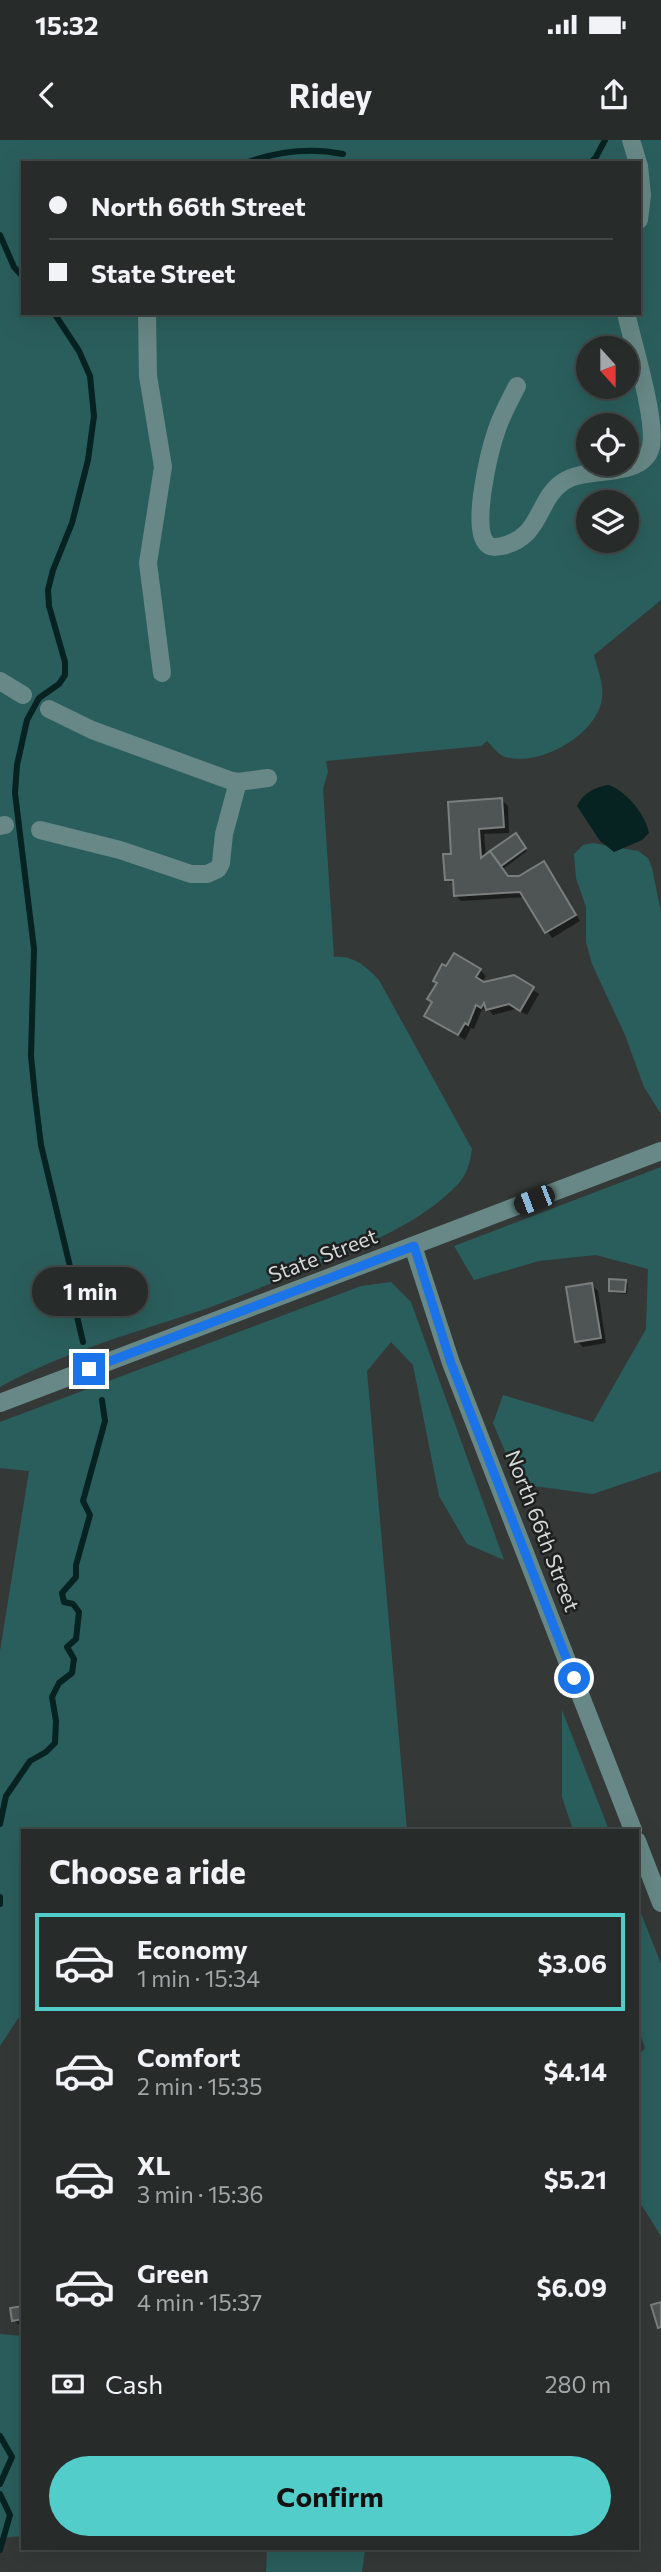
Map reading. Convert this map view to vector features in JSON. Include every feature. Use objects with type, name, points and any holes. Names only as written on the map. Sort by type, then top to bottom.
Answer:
[{"type":"street","points":[[631,140],[638,161]]},
{"type":"street","points":[[641,185],[641,203]]},
{"type":"street","points":[[147,315],[148,376],[163,467],[148,563],[162,673]]},
{"type":"street","points":[[517,386],[502,416],[493,443],[481,508],[483,538],[487,544],[495,547],[516,541],[526,533],[554,490],[564,481],[631,466],[645,457],[650,450],[650,417],[626,315]]},
{"type":"street","points":[[0,681],[23,695]]},
{"type":"street","points":[[49,709],[92,730],[229,780],[238,782],[268,778]]},
{"type":"street","points":[[40,830],[120,850],[191,874],[207,874],[218,869],[221,863],[238,782]]},
{"type":"street","name":"State Street","points":[[0,1403],[661,1151]]},
{"type":"street","name":"North 66th Street","points":[[414,1246],[451,1363],[633,1829]]},
{"type":"street","points":[[639,1846],[661,1903]]},
{"type":"shaded area","points":[[0,140],[661,140],[661,600],[594,655],[602,687],[598,712],[578,736],[564,746],[532,758],[517,759],[501,755],[487,741],[481,746],[326,761],[328,772],[323,789],[334,957],[354,960],[379,980],[472,1149],[465,1175],[427,1210],[370,1242],[223,1302],[47,1364],[0,1387]]},
{"type":"shaded area","points":[[609,785],[634,804],[644,818],[649,833],[642,840],[614,852],[600,841],[577,806],[590,791]]},
{"type":"shaded area","points":[[593,843],[638,851],[648,858],[652,868],[661,912],[661,1114],[644,1087],[625,1035],[592,964],[586,942],[586,907],[576,878],[574,854],[583,845]]},
{"type":"shaded area","points":[[661,1167],[661,1471],[593,1494],[519,1484],[493,1423],[503,1395],[593,1422],[646,1329],[648,1269],[596,1255],[539,1261],[474,1280],[454,1246]]},
{"type":"shaded area","points":[[391,1282],[411,1302],[504,1560],[467,1544],[439,1496],[413,1365],[391,1342],[367,1371],[407,1829],[21,1829],[21,2014],[0,2046],[0,1651],[29,1471],[0,1468],[0,1422],[361,1286]]},
{"type":"shaded area","points":[[562,1710],[609,1829],[573,1829],[562,1797]]},
{"type":"shaded area","points":[[639,1908],[661,1964],[661,2236],[639,2201],[639,2055],[645,2048],[639,2030]]},
{"type":"shaded area","points":[[0,2334],[21,2336],[21,2536],[0,2538]]},
{"type":"shaded area","points":[[267,2550],[365,2550],[362,2572],[266,2572]]},
{"type":"building","points":[[502,798],[504,827],[479,829],[481,858],[490,851],[508,876],[519,876],[544,861],[576,915],[545,933],[520,892],[454,896],[453,880],[445,880],[443,854],[451,854],[448,802]]},
{"type":"building","points":[[516,833],[526,848],[501,866],[490,851]]},
{"type":"building","points":[[454,953],[481,969],[476,977],[484,982],[514,975],[534,987],[520,1011],[509,1004],[486,1010],[484,1003],[481,1008],[476,1005],[468,1025],[465,1023],[458,1035],[424,1016],[432,1002],[427,999],[437,983],[433,981],[442,964],[446,966]]},
{"type":"building","points":[[609,1279],[626,1280],[625,1292],[609,1291]]},
{"type":"building","points":[[592,1283],[601,1338],[575,1342],[566,1287]]},
{"type":"building","points":[[661,2302],[661,2327],[658,2328],[651,2305]]},
{"type":"building","points":[[21,2306],[21,2319],[12,2321],[10,2308]]},
{"type":"waterway","points":[[592,161],[605,140]]},
{"type":"waterway","points":[[252,161],[294,151],[343,154]]},
{"type":"waterway","points":[[0,235],[14,267],[21,275]]},
{"type":"waterway","points":[[55,315],[79,351],[90,376],[94,416],[88,460],[72,523],[48,590],[49,606],[65,662],[65,675],[59,684],[39,698],[27,720],[17,765],[15,793],[34,949],[31,1056],[41,1145],[73,1279],[75,1308],[83,1342]]},
{"type":"waterway","points":[[0,1824],[6,1796],[30,1761],[55,1743],[56,1721],[52,1697],[59,1683],[72,1673],[74,1659],[67,1647],[76,1639],[79,1612],[73,1604],[64,1602],[62,1593],[76,1577],[76,1565],[90,1515],[83,1501],[105,1421],[102,1400]]},
{"type":"waterway","points":[[0,1897],[0,1904]]},
{"type":"waterway","points":[[0,2436],[12,2457],[0,2484]]},
{"type":"waterway","points":[[0,2494],[10,2515],[0,2550]]},
{"type":"route","points":[[89,1369],[414,1246],[451,1363],[574,1678]]}]
